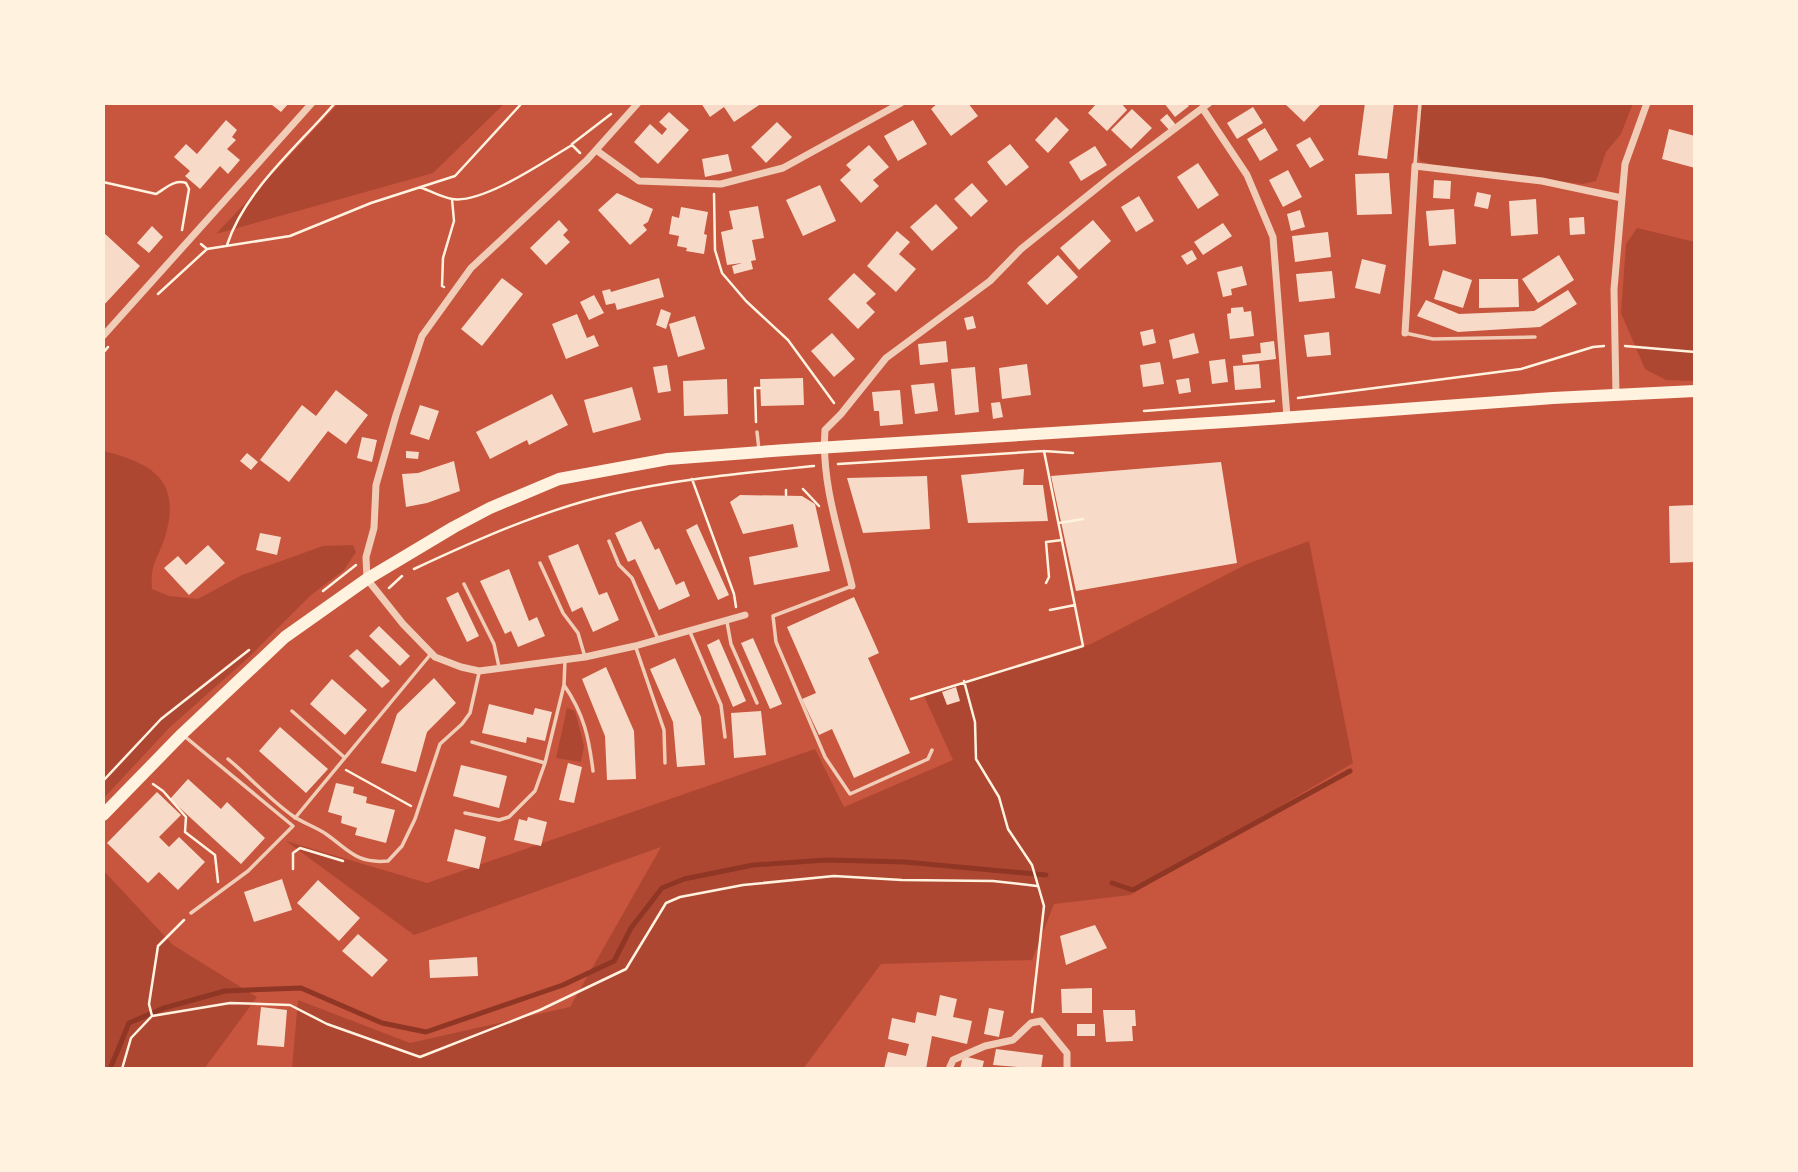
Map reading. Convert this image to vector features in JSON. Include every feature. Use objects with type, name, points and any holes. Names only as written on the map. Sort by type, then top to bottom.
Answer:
[{"type":"main road","points":[[103,815],[182,734],[285,637],[367,579],[490,508],[559,480],[668,459],[1695,391]]},
{"type":"street","points":[[103,336],[312,103]]},
{"type":"street","points":[[596,150],[639,181],[721,184],[783,168],[901,103]]},
{"type":"street","points":[[1616,395],[1614,289],[1625,164],[1647,103]]},
{"type":"street","points":[[636,105],[596,150],[471,268],[422,337],[376,485],[374,528],[366,556],[367,579],[403,624],[431,653],[446,662],[479,671],[585,657],[690,632],[741,616]]},
{"type":"street","points":[[852,586],[825,464],[825,430],[886,358],[990,281],[1021,249],[1112,176],[1206,106],[1247,175],[1273,237],[1287,417]]},
{"type":"street","points":[[1405,333],[1415,166],[1542,181],[1622,198]]},
{"type":"street","points":[[949,1069],[953,1060],[985,1046],[1013,1040],[1031,1023],[1041,1021],[1067,1053],[1067,1069]]},
{"type":"lane","points":[[1415,166],[1420,103]]},
{"type":"lane","points":[[1405,333],[1433,339],[1535,337]]},
{"type":"lane","points":[[757,432],[759,452]]},
{"type":"lane","points":[[609,541],[619,565],[632,578],[658,639]]},
{"type":"lane","points":[[540,563],[563,613],[578,633],[585,657]]},
{"type":"lane","points":[[464,584],[494,644],[499,669]]},
{"type":"lane","points":[[852,586],[773,617],[776,642],[825,757],[850,794],[928,759],[932,750]]},
{"type":"lane","points":[[727,620],[732,644],[757,703]]},
{"type":"lane","points":[[690,632],[721,705],[725,737]]},
{"type":"lane","points":[[635,646],[663,730],[665,763]]},
{"type":"lane","points":[[295,818],[431,653]]},
{"type":"lane","points":[[464,813],[499,820],[509,817],[536,791],[564,685],[565,658]]},
{"type":"lane","points":[[228,759],[262,793],[295,818],[324,832],[354,856],[371,863],[387,861],[402,846],[419,810],[440,744],[470,713],[479,671]]},
{"type":"lane","points":[[564,685],[578,705],[589,738],[593,772]]},
{"type":"lane","points":[[292,711],[344,757]]},
{"type":"lane","points":[[182,734],[293,826],[248,871],[191,914]]},
{"type":"lane","points":[[472,742],[545,764]]},
{"type":"path","points":[[228,245],[235,221],[280,163],[335,103]]},
{"type":"path","points":[[156,296],[207,249],[290,236],[370,203],[455,176],[522,103]]},
{"type":"path","points":[[420,187],[452,199],[474,198],[510,181],[572,145],[606,116],[636,105]]},
{"type":"path","points":[[572,145],[580,153]]},
{"type":"path","points":[[103,182],[156,194],[180,181],[186,183],[189,189],[182,231]]},
{"type":"path","points":[[713,184],[715,250],[722,273],[746,301],[788,340],[824,386],[841,414]]},
{"type":"path","points":[[442,286],[443,258],[454,221],[452,199]]},
{"type":"path","points":[[193,237],[207,249]]},
{"type":"path","points":[[103,353],[112,343]]},
{"type":"path","points":[[1285,400],[1521,369],[1593,347],[1615,345],[1695,352]]},
{"type":"path","points":[[757,432],[755,388],[760,388]]},
{"type":"path","points":[[911,698],[1083,646],[1044,452]]},
{"type":"path","points":[[382,596],[407,572],[461,547],[523,522],[607,495],[692,479],[825,464],[1044,452],[1073,453]]},
{"type":"path","points":[[692,479],[741,616]]},
{"type":"path","points":[[803,489],[816,501],[817,506]]},
{"type":"path","points":[[786,490],[786,495]]},
{"type":"path","points":[[1058,523],[1083,519]]},
{"type":"path","points":[[1046,583],[1049,577],[1046,542],[1062,540]]},
{"type":"path","points":[[323,591],[366,556]]},
{"type":"path","points":[[1050,610],[1075,605]]},
{"type":"path","points":[[103,781],[162,719],[258,642]]},
{"type":"path","points":[[964,681],[975,722],[975,759],[999,797],[1008,829],[1032,865],[1044,906],[1031,1023]]},
{"type":"path","points":[[337,765],[419,810]]},
{"type":"path","points":[[151,782],[163,791],[186,817],[185,832],[215,855],[219,892]]},
{"type":"path","points":[[293,869],[293,853],[300,848],[344,861]]},
{"type":"path","points":[[122,1069],[131,1038],[152,1016],[230,1003],[290,1005],[327,1024],[420,1057],[540,1010],[626,969],[666,903],[680,897],[743,886],[834,876],[993,881],[1037,887]]},
{"type":"path","points":[[152,1016],[149,1004],[158,946],[191,914]]},
{"type":"shaded area","points":[[339,103],[505,103],[433,173],[216,234]]},
{"type":"shaded area","points":[[1422,103],[1633,103],[1621,134],[1606,152],[1596,181],[1583,184],[1420,161],[1417,152]]},
{"type":"shaded area","points":[[1637,228],[1695,242],[1695,381],[1666,380],[1645,369],[1621,313],[1626,244]]},
{"type":"shaded area","points":[[103,451],[149,469],[159,477],[166,488],[170,502],[169,518],[153,567],[152,589],[169,596],[198,599],[242,575],[323,546],[353,545],[356,552],[344,570],[311,595],[248,658],[169,728],[103,799]]},
{"type":"shaded area","points":[[1309,541],[1353,763],[1130,895],[1054,904],[1032,960],[881,964],[803,1069],[292,1069],[298,1000],[410,1043],[570,1007],[661,847],[414,935],[286,841],[427,883],[815,749],[844,807],[953,760],[924,696],[1091,644],[1247,564]]},
{"type":"shaded area","points":[[567,708],[575,711],[584,746],[581,762],[556,758]]},
{"type":"shaded area","points":[[103,870],[173,945],[257,997],[204,1069],[103,1069]]},
{"type":"building","points":[[273,103],[289,103],[281,112]]},
{"type":"building","points":[[701,103],[762,103],[734,122],[724,107],[710,117]]},
{"type":"building","points":[[938,103],[968,103],[978,116],[951,136],[931,109]]},
{"type":"building","points":[[1097,103],[1121,103],[1127,110],[1107,131],[1088,113]]},
{"type":"building","points":[[1164,103],[1186,103],[1189,106],[1175,117]]},
{"type":"building","points":[[1284,103],[1322,103],[1304,122]]},
{"type":"building","points":[[1365,103],[1394,103],[1387,159],[1358,155]]},
{"type":"building","points":[[1253,107],[1263,123],[1237,139],[1227,123]]},
{"type":"building","points":[[1132,109],[1152,128],[1131,149],[1111,130]]},
{"type":"building","points":[[669,112],[689,130],[658,164],[634,142],[650,124],[662,135],[667,129],[659,122]]},
{"type":"building","points":[[1167,114],[1176,125],[1170,131],[1160,120]]},
{"type":"building","points":[[1056,117],[1069,130],[1048,153],[1035,140]]},
{"type":"building","points":[[226,120],[237,130],[232,137],[236,140],[227,149],[240,160],[228,174],[220,166],[200,189],[185,176],[190,171],[174,157],[186,144],[197,154]]},
{"type":"building","points":[[913,120],[927,144],[898,161],[884,136]]},
{"type":"building","points":[[777,122],[792,137],[766,163],[751,147]]},
{"type":"building","points":[[1265,128],[1278,150],[1260,161],[1247,139]]},
{"type":"building","points":[[1669,129],[1695,136],[1695,168],[1662,159]]},
{"type":"building","points":[[1310,137],[1324,160],[1310,168],[1296,145]]},
{"type":"building","points":[[1010,144],[1029,167],[1006,186],[987,162]]},
{"type":"building","points":[[869,145],[889,167],[873,180],[879,186],[861,203],[840,180],[851,170],[846,165]]},
{"type":"building","points":[[1095,146],[1107,165],[1081,181],[1069,162]]},
{"type":"building","points":[[728,154],[732,171],[705,177],[702,159]]},
{"type":"building","points":[[1198,163],[1219,195],[1198,209],[1177,177]]},
{"type":"building","points":[[1288,170],[1302,197],[1283,207],[1269,180]]},
{"type":"building","points":[[1389,173],[1392,214],[1357,215],[1355,174]]},
{"type":"building","points":[[1434,180],[1451,181],[1450,199],[1433,198]]},
{"type":"building","points":[[972,183],[988,201],[971,217],[954,199]]},
{"type":"building","points":[[820,185],[836,221],[803,236],[786,200]]},
{"type":"building","points":[[1477,192],[1491,195],[1488,209],[1474,206]]},
{"type":"building","points":[[617,193],[653,209],[648,222],[643,225],[647,230],[630,245],[598,210]]},
{"type":"building","points":[[1139,196],[1154,221],[1136,232],[1121,207]]},
{"type":"building","points":[[1536,199],[1538,234],[1511,236],[1509,201]]},
{"type":"building","points":[[936,204],[958,228],[932,251],[910,227]]},
{"type":"building","points":[[758,206],[764,238],[752,240],[756,260],[751,261],[753,269],[734,274],[732,266],[742,263],[727,265],[721,232],[733,229],[729,211]]},
{"type":"building","points":[[681,207],[708,212],[704,254],[686,251],[687,248],[677,246],[679,236],[669,234],[672,216],[679,218]]},
{"type":"building","points":[[1454,209],[1456,244],[1429,246],[1426,211]]},
{"type":"building","points":[[1300,210],[1305,227],[1291,231],[1287,214]]},
{"type":"building","points":[[1584,217],[1585,234],[1570,235],[1569,218]]},
{"type":"building","points":[[559,220],[568,230],[563,235],[570,242],[546,265],[530,248]]},
{"type":"building","points":[[1093,220],[1111,241],[1079,270],[1060,248]]},
{"type":"building","points":[[1223,223],[1232,236],[1203,255],[1194,242]]},
{"type":"building","points":[[152,226],[163,237],[149,253],[137,243]]},
{"type":"building","points":[[897,231],[910,242],[899,254],[916,269],[896,292],[867,266]]},
{"type":"building","points":[[103,232],[140,266],[103,306]]},
{"type":"building","points":[[1328,232],[1331,257],[1295,262],[1292,236]]},
{"type":"building","points":[[1192,250],[1197,259],[1187,265],[1181,256]]},
{"type":"building","points":[[1058,255],[1078,277],[1047,305],[1027,283]]},
{"type":"building","points":[[1559,255],[1574,280],[1538,303],[1522,279]]},
{"type":"building","points":[[1362,259],[1386,265],[1380,294],[1355,288]]},
{"type":"building","points":[[1242,266],[1247,285],[1231,289],[1232,295],[1223,297],[1217,272]]},
{"type":"building","points":[[1443,270],[1472,280],[1463,308],[1434,299]]},
{"type":"building","points":[[1332,271],[1335,298],[1299,302],[1296,274]]},
{"type":"building","points":[[854,273],[876,294],[866,303],[875,312],[858,329],[828,299]]},
{"type":"building","points":[[502,278],[523,294],[482,346],[461,329]]},
{"type":"building","points":[[659,278],[664,297],[617,310],[615,303],[606,305],[602,291],[610,289],[611,292]]},
{"type":"building","points":[[1479,279],[1518,279],[1519,307],[1479,308]]},
{"type":"building","points":[[1568,290],[1577,304],[1540,327],[1458,332],[1417,316],[1426,300],[1459,314],[1534,311]]},
{"type":"building","points":[[594,295],[604,313],[589,320],[580,302]]},
{"type":"building","points":[[1243,307],[1244,312],[1251,311],[1254,336],[1230,339],[1227,314],[1231,313],[1231,308]]},
{"type":"building","points":[[661,309],[671,313],[666,329],[656,325]]},
{"type":"building","points":[[577,314],[587,338],[594,335],[599,346],[566,359],[552,324]]},
{"type":"building","points":[[695,316],[705,349],[678,357],[669,324]]},
{"type":"building","points":[[973,316],[976,328],[967,330],[964,318]]},
{"type":"building","points":[[1153,329],[1156,343],[1143,346],[1140,332]]},
{"type":"building","points":[[1329,332],[1331,355],[1307,357],[1304,335]]},
{"type":"building","points":[[832,333],[855,359],[834,377],[811,351]]},
{"type":"building","points":[[1194,333],[1199,353],[1173,359],[1169,340]]},
{"type":"building","points":[[946,341],[948,362],[920,365],[918,344]]},
{"type":"building","points":[[1274,341],[1276,359],[1243,363],[1242,355],[1261,353],[1260,343]]},
{"type":"building","points":[[1225,359],[1228,382],[1212,384],[1209,361]]},
{"type":"building","points":[[1160,362],[1164,384],[1143,387],[1140,365]]},
{"type":"building","points":[[1027,364],[1031,395],[1002,399],[999,368]]},
{"type":"building","points":[[1259,364],[1261,388],[1235,390],[1233,366]]},
{"type":"building","points":[[667,365],[671,391],[658,393],[653,367]]},
{"type":"building","points":[[975,367],[979,412],[955,415],[951,369]]},
{"type":"building","points":[[803,378],[804,405],[761,406],[760,379]]},
{"type":"building","points":[[1189,378],[1191,392],[1179,394],[1176,380]]},
{"type":"building","points":[[727,379],[728,414],[684,416],[683,381]]},
{"type":"building","points":[[934,383],[938,411],[915,414],[911,385]]},
{"type":"building","points":[[632,387],[641,420],[593,433],[584,400]]},
{"type":"building","points":[[336,390],[368,415],[346,444],[328,431],[289,482],[260,460],[302,405],[316,416]]},
{"type":"building","points":[[900,390],[903,424],[880,426],[879,411],[874,411],[872,392]]},
{"type":"building","points":[[552,394],[568,425],[529,445],[527,440],[490,459],[476,432]]},
{"type":"building","points":[[1000,402],[1003,417],[993,419],[991,403]]},
{"type":"building","points":[[420,405],[439,411],[429,440],[410,434]]},
{"type":"building","points":[[362,437],[377,440],[372,462],[357,458]]},
{"type":"building","points":[[406,451],[419,452],[418,459],[406,458]]},
{"type":"building","points":[[247,453],[258,462],[251,470],[240,461]]},
{"type":"building","points":[[454,461],[460,491],[427,503],[406,507],[402,474],[418,473]]},
{"type":"building","points":[[1221,462],[1237,563],[1076,591],[1051,476]]},
{"type":"building","points":[[1024,469],[1023,485],[1043,485],[1048,521],[968,523],[961,475]]},
{"type":"building","points":[[927,476],[930,529],[863,533],[847,478]]},
{"type":"building","points":[[740,495],[802,496],[815,504],[830,571],[754,585],[749,557],[798,547],[793,524],[743,534],[730,502]]},
{"type":"building","points":[[1695,505],[1695,562],[1670,563],[1669,506]]},
{"type":"building","points":[[641,521],[655,550],[659,548],[676,585],[684,581],[690,596],[659,610],[635,559],[628,562],[615,533]]},
{"type":"building","points":[[697,524],[729,595],[718,600],[686,530]]},
{"type":"building","points":[[260,533],[281,537],[277,555],[256,550]]},
{"type":"building","points":[[578,544],[599,595],[607,592],[619,620],[593,632],[582,607],[572,612],[548,556]]},
{"type":"building","points":[[208,545],[225,563],[189,595],[164,568],[178,556],[186,565]]},
{"type":"building","points":[[509,569],[529,621],[537,617],[545,636],[518,647],[511,631],[505,634],[480,581]]},
{"type":"building","points":[[458,592],[479,636],[467,642],[446,598]]},
{"type":"building","points":[[854,597],[879,653],[868,658],[910,753],[854,778],[832,729],[819,735],[802,699],[816,693],[787,627]]},
{"type":"building","points":[[379,626],[410,656],[400,666],[369,636]]},
{"type":"building","points":[[753,638],[782,704],[770,709],[741,643]]},
{"type":"building","points":[[719,639],[746,701],[733,707],[707,645]]},
{"type":"building","points":[[357,649],[390,681],[382,688],[349,656]]},
{"type":"building","points":[[675,658],[701,717],[705,765],[677,767],[673,722],[650,669]]},
{"type":"building","points":[[606,667],[634,731],[636,779],[607,780],[605,736],[582,679]]},
{"type":"building","points":[[434,678],[456,703],[427,732],[416,772],[381,763],[397,714]]},
{"type":"building","points":[[332,679],[367,710],[345,735],[310,704]]},
{"type":"building","points":[[956,687],[960,701],[947,705],[942,692]]},
{"type":"building","points":[[489,704],[533,715],[535,708],[552,712],[545,741],[527,737],[526,743],[482,733]]},
{"type":"building","points":[[761,711],[766,755],[734,758],[731,713]]},
{"type":"building","points":[[280,727],[328,769],[306,793],[259,751]]},
{"type":"building","points":[[568,763],[582,767],[574,803],[559,800]]},
{"type":"building","points":[[461,765],[507,776],[499,808],[453,796]]},
{"type":"building","points":[[188,779],[221,809],[227,802],[265,838],[241,864],[170,799]]},
{"type":"building","points":[[336,783],[354,787],[353,793],[367,797],[366,803],[395,810],[386,843],[355,835],[357,828],[341,823],[342,816],[328,812]]},
{"type":"building","points":[[157,792],[181,815],[159,837],[169,847],[179,837],[205,862],[178,890],[159,872],[148,883],[107,843]]},
{"type":"building","points":[[528,817],[547,822],[541,846],[514,840],[519,819],[527,821]]},
{"type":"building","points":[[455,829],[486,837],[479,869],[447,861]]},
{"type":"building","points":[[282,879],[292,910],[254,922],[244,892]]},
{"type":"building","points":[[318,880],[360,918],[339,941],[297,903]]},
{"type":"building","points":[[1095,925],[1107,948],[1066,965],[1060,936]]},
{"type":"building","points":[[358,934],[388,960],[372,977],[342,951]]},
{"type":"building","points":[[477,957],[478,976],[430,978],[429,960]]},
{"type":"building","points":[[1092,988],[1092,1013],[1062,1013],[1061,989]]},
{"type":"building","points":[[940,995],[957,999],[953,1017],[972,1021],[967,1044],[932,1036],[926,1069],[884,1069],[888,1052],[906,1056],[909,1044],[888,1039],[892,1018],[915,1023],[917,1012],[936,1016]]},
{"type":"building","points":[[261,1007],[287,1010],[284,1047],[257,1045]]},
{"type":"building","points":[[989,1008],[1004,1011],[999,1037],[984,1034]]},
{"type":"building","points":[[1103,1010],[1135,1010],[1133,1041],[1106,1042]]},
{"type":"building","points":[[1077,1024],[1095,1024],[1095,1036],[1077,1036]]},
{"type":"building","points":[[996,1049],[1043,1055],[1041,1069],[993,1065]]},
{"type":"building","points":[[963,1056],[984,1061],[982,1069],[960,1069]]},
{"type":"waterway","points":[[1112,883],[1133,890],[1350,771]]},
{"type":"waterway","points":[[110,1069],[129,1023],[164,1008],[225,991],[301,988],[382,1023],[426,1032],[563,985],[614,961],[631,928],[662,888],[684,879],[753,865],[826,860],[905,862],[1046,875]]}]
